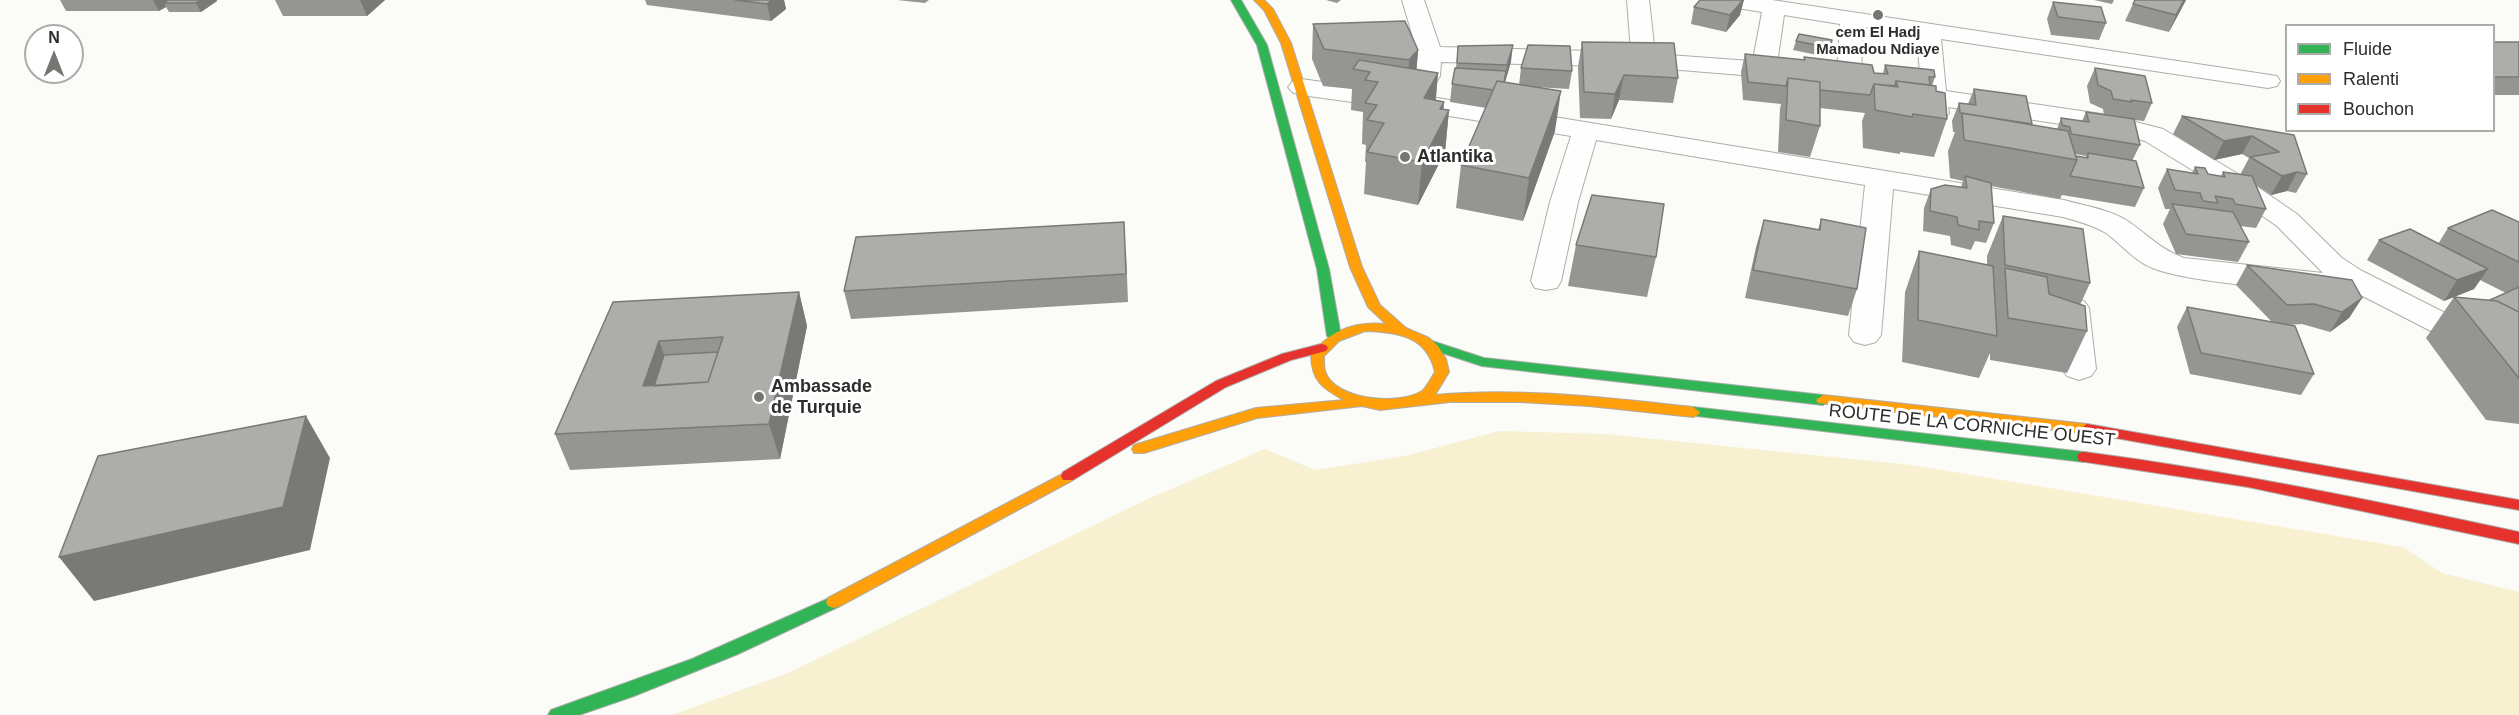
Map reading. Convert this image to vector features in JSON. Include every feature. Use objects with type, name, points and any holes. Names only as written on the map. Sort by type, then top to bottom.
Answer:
[{"type":"main road","points":[[1236,0],[1262,45],[1323,269],[1334,336]]},
{"type":"main road","points":[[1259,0],[1268,9],[1286,43],[1356,267],[1374,307],[1400,329]]},
{"type":"main road","points":[[1365,327],[1400,329],[1430,344],[1439,356],[1443,368],[1440,381],[1430,392],[1416,401],[1377,406],[1357,403],[1339,396],[1325,386],[1317,373],[1316,360],[1321,348],[1334,336],[1365,327]]},
{"type":"main road","name":"ROUTE DE LA CORNICHE OUEST","points":[[1430,344],[1482,362],[1526,368],[2093,430],[2519,505]]},
{"type":"main road","points":[[557,715],[645,687],[707,662],[897,571],[1089,465],[1204,394],[1284,357],[1321,348]]},
{"type":"main road","name":"ROUTE DE LA CORNICHE OUEST","points":[[1416,401],[1461,395],[1492,394],[1567,398],[2149,464],[2400,512],[2519,538]]},
{"type":"main road","points":[[1089,465],[1256,413],[1357,403]]},
{"type":"street","points":[[1413,0],[1430,54],[1425,104]]},
{"type":"street","points":[[1638,0],[1644,60]]},
{"type":"street","points":[[1727,0],[1928,30],[2136,71],[2268,81]]},
{"type":"street","points":[[1430,54],[1644,60],[1760,68],[1765,64],[1774,7]]},
{"type":"street","points":[[1849,72],[1852,19]]},
{"type":"street","points":[[1928,30],[1935,109],[2108,123],[2151,124],[2287,220],[2331,264],[2351,278],[2519,363]]},
{"type":"street","points":[[1300,87],[1425,104],[2064,209],[2096,217],[2115,226],[2157,259],[2179,267],[2301,281],[2330,282],[2351,278]]},
{"type":"street","points":[[1546,281],[1564,202],[1585,132]]},
{"type":"street","points":[[1865,335],[1880,178]]},
{"type":"street","points":[[2064,209],[2067,243]]},
{"type":"street","points":[[2070,278],[2079,369]]},
{"type":"shaded area","points":[[1499,431],[1605,434],[1912,465],[2403,547],[2442,573],[2519,592],[2519,715],[672,715],[788,673],[1148,499],[1265,449],[1315,470],[1405,456]]},
{"type":"building","points":[[168,0],[201,0],[196,3],[164,3]]},
{"type":"building","points":[[735,0],[772,0],[767,4]]},
{"type":"building","points":[[1700,0],[1743,0],[1730,15],[1694,7]]},
{"type":"building","points":[[2135,0],[2184,0],[2176,15],[2133,4]]},
{"type":"building","points":[[2053,2],[2101,7],[2106,23],[2058,17]]},
{"type":"building","points":[[1405,21],[1418,50],[1409,60],[1324,49],[1313,24]]},
{"type":"building","points":[[1799,34],[1832,40],[1830,48],[1796,41]]},
{"type":"building","points":[[1582,42],[1674,43],[1678,78],[1624,75],[1615,94],[1584,92]]},
{"type":"building","points":[[2495,42],[2519,42],[2519,77],[2495,77]]},
{"type":"building","points":[[1513,45],[1507,65],[1457,63],[1458,46]]},
{"type":"building","points":[[1528,45],[1570,46],[1572,71],[1521,68]]},
{"type":"building","points":[[1745,54],[1805,60],[1804,57],[1872,65],[1874,73],[1888,74],[1885,65],[1934,70],[1935,77],[1929,77],[1930,85],[1896,81],[1895,86],[1874,84],[1870,95],[1820,90],[1820,82],[1788,78],[1786,86],[1748,82]]},
{"type":"building","points":[[1359,60],[1438,73],[1424,98],[1444,102],[1440,109],[1449,110],[1422,162],[1367,152],[1384,123],[1367,120],[1377,105],[1365,103],[1378,82],[1365,80],[1370,72],[1353,69]]},
{"type":"building","points":[[1455,68],[1506,71],[1504,82],[1497,81],[1493,90],[1452,84]]},
{"type":"building","points":[[2095,68],[2145,76],[2152,103],[2113,99],[2111,91],[2098,85]]},
{"type":"building","points":[[1788,78],[1820,82],[1820,126],[1786,120]]},
{"type":"building","points":[[1497,81],[1561,91],[1529,178],[1461,165]]},
{"type":"building","points":[[1896,81],[1936,86],[1936,91],[1945,93],[1947,119],[1913,114],[1912,117],[1875,110],[1874,84],[1898,87]]},
{"type":"building","points":[[1974,89],[2026,96],[2032,124],[1960,113],[1959,103],[1976,105]]},
{"type":"building","points":[[2086,112],[2134,119],[2140,145],[2071,134],[2070,127],[2062,125],[2061,118],[2089,122]]},
{"type":"building","points":[[1962,113],[2068,131],[2077,160],[1964,140]]},
{"type":"building","points":[[2182,116],[2294,135],[2307,174],[2297,172],[2282,176],[2250,157],[2279,152],[2252,136],[2224,141]]},
{"type":"building","points":[[2088,153],[2136,161],[2144,188],[2070,176],[2077,160],[2076,156],[2088,158]]},
{"type":"building","points":[[2195,167],[2205,168],[2208,174],[2225,177],[2223,172],[2252,176],[2266,209],[2235,204],[2233,199],[2215,196],[2218,203],[2203,201],[2200,193],[2175,190],[2167,169],[2198,174]]},
{"type":"building","points":[[1965,176],[1991,183],[1994,223],[1979,221],[1979,230],[1958,225],[1957,217],[1930,211],[1931,189],[1945,185],[1967,188]]},
{"type":"building","points":[[1592,195],[1664,204],[1656,257],[1576,245]]},
{"type":"building","points":[[2172,204],[2233,212],[2249,242],[2186,234]]},
{"type":"building","points":[[2492,210],[2519,222],[2519,262],[2448,228]]},
{"type":"building","points":[[2003,216],[2083,229],[2090,283],[2005,265]]},
{"type":"building","points":[[1821,219],[1866,228],[1857,289],[1753,270],[1764,220],[1820,230]]},
{"type":"building","points":[[1124,222],[1126,274],[844,291],[856,237]]},
{"type":"building","points":[[2410,229],[2488,269],[2457,280],[2379,240]]},
{"type":"building","points":[[1919,251],[1993,266],[1997,336],[1918,320]]},
{"type":"building","points":[[2247,265],[2352,280],[2362,298],[2342,312],[2314,304],[2287,305]]},
{"type":"building","points":[[2005,268],[2047,277],[2049,294],[2085,306],[2087,331],[2008,318]]},
{"type":"building","points":[[2519,287],[2519,312],[2490,300]]},
{"type":"building","points":[[799,292],[769,424],[555,434],[613,302]],"holes":[[[723,337],[708,382],[643,386],[659,341]]]},
{"type":"building","points":[[2454,297],[2497,301],[2519,312],[2519,378],[2518,377]]},
{"type":"building","points":[[2187,307],[2295,326],[2314,374],[2201,353]]},
{"type":"building","points":[[718,352],[708,382],[654,386],[664,355]]},
{"type":"building","points":[[306,416],[283,507],[59,557],[98,456]]},
{"type":"traffic: fast","points":[[1236,0],[1262,45],[1323,269],[1334,336]]},
{"type":"traffic: fast","points":[[1429,344],[1482,362],[1823,400]]},
{"type":"traffic: fast","points":[[1693,412],[2084,457]]},
{"type":"traffic: fast","points":[[557,715],[698,664],[834,602]]},
{"type":"traffic: slow","points":[[1259,0],[1268,9],[1286,43],[1356,267],[1374,307],[1400,329]]},
{"type":"traffic: slow","points":[[1365,327],[1402,331],[1414,335],[1433,349],[1439,359],[1442,372],[1429,393],[1407,404],[1380,405],[1354,399],[1332,388],[1318,373],[1317,356],[1334,338],[1365,327]]},
{"type":"traffic: slow","points":[[1415,401],[1520,397],[1589,401],[1693,412]]},
{"type":"traffic: slow","points":[[1823,400],[2087,429]]},
{"type":"traffic: slow","points":[[1139,449],[1256,413],[1357,403]]},
{"type":"traffic: slow","points":[[834,602],[1068,476]]},
{"type":"traffic: jam","points":[[1068,476],[1221,384],[1286,357],[1321,348]]},
{"type":"traffic: jam","points":[[2087,429],[2519,505]]},
{"type":"traffic: jam","points":[[2084,457],[2248,482],[2519,538]]},
{"type":"place","name":"cem El Hadj Mamadou Ndiaye","points":[[1878,15]]},
{"type":"place","name":"Atlantika","points":[[1405,157]]},
{"type":"place","name":"Ambassade de Turquie","points":[[759,397]]}]
